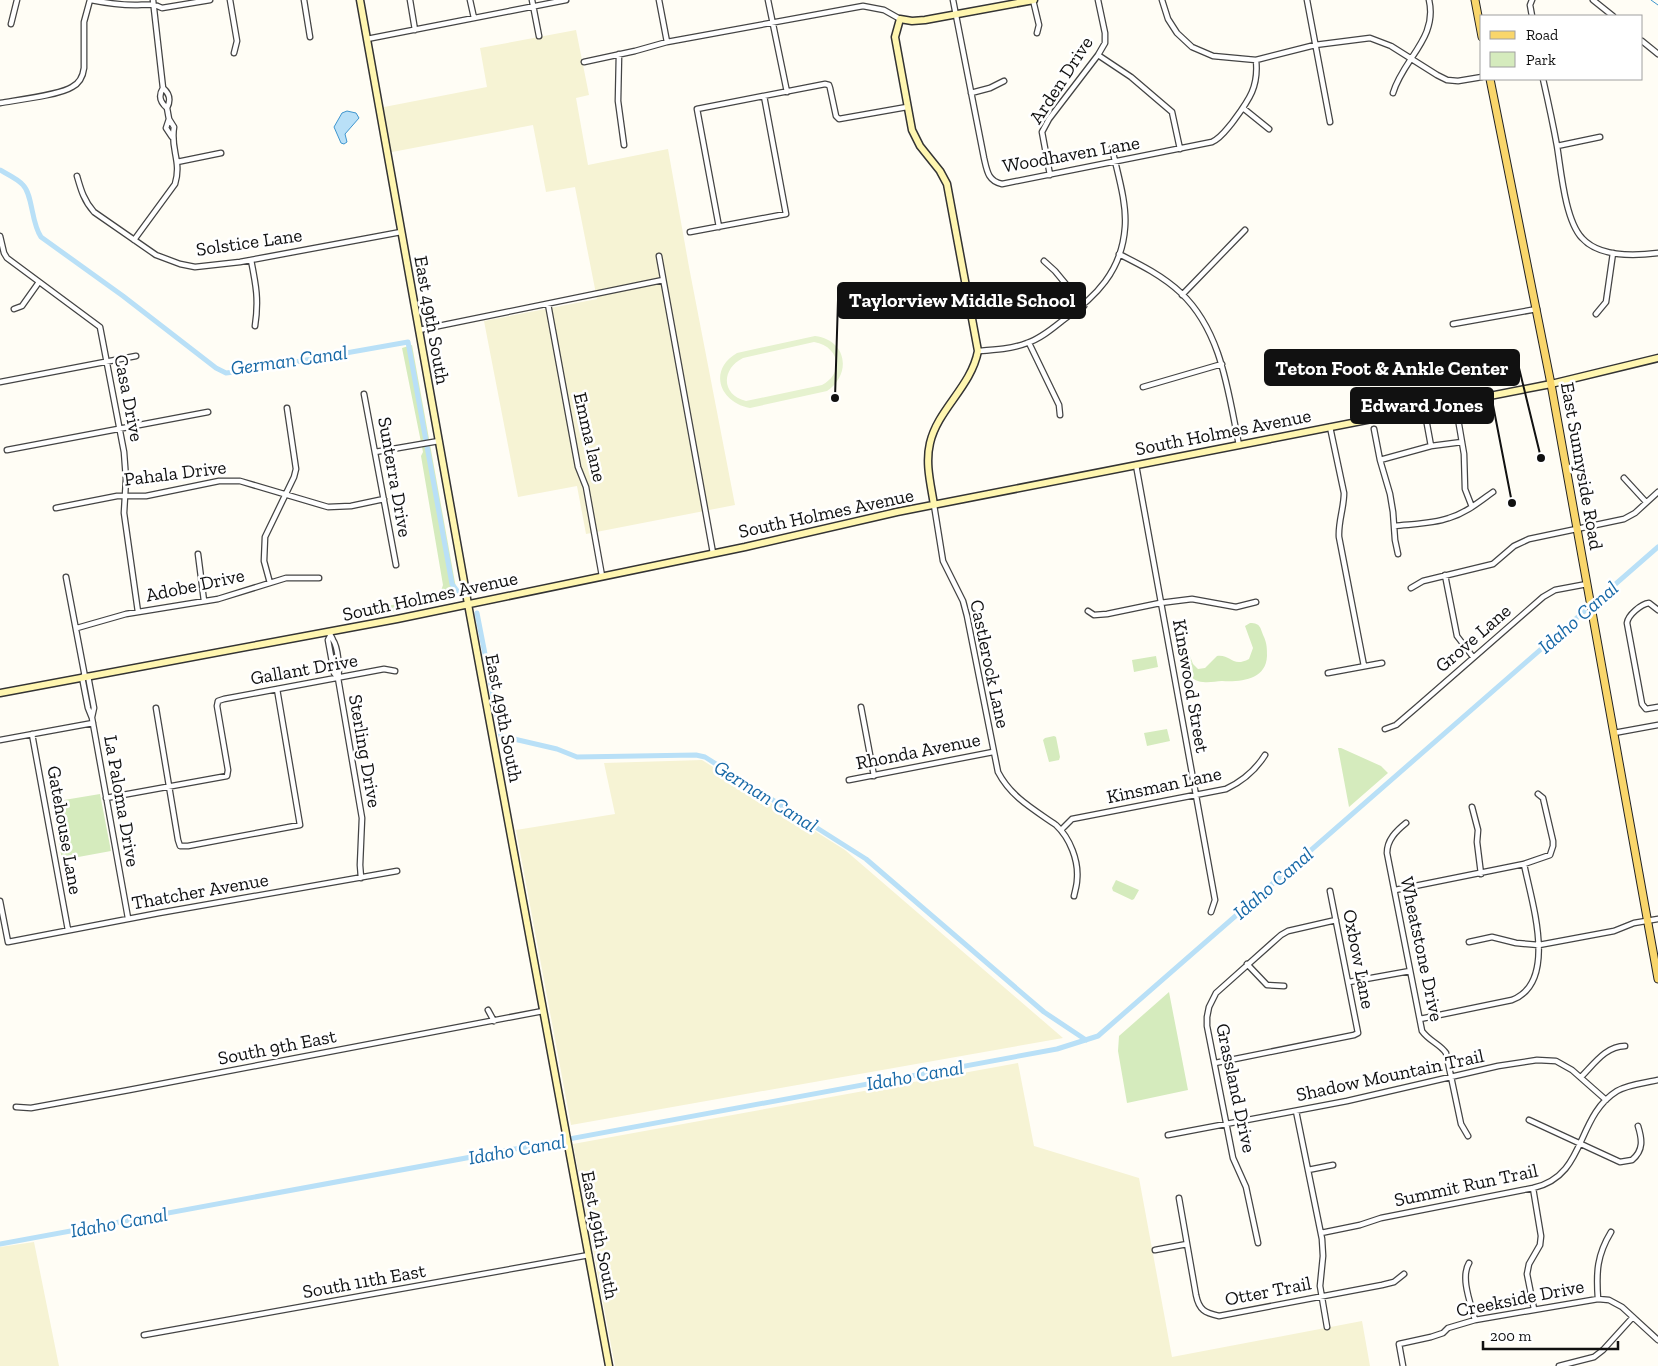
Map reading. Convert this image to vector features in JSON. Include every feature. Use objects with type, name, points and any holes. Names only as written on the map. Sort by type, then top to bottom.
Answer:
[{"type":"main road","points":[[1475,0],[1480,26]]},
{"type":"main road","name":"East Sunnyside Road","points":[[1490,80],[1551,384],[1658,979]]},
{"type":"street","points":[[11,24],[17,0]]},
{"type":"street","points":[[0,103],[64,91],[72,88],[81,79],[84,68],[84,22],[91,0],[103,3],[156,2],[162,8],[210,0]]},
{"type":"street","points":[[230,0],[237,33],[234,53]]},
{"type":"street","points":[[304,0],[310,37]]},
{"type":"street","name":"East 49th South","points":[[360,0],[468,604],[609,1366]]},
{"type":"street","points":[[410,0],[415,30]]},
{"type":"street","points":[[470,0],[474,18]]},
{"type":"street","points":[[532,0],[539,36]]},
{"type":"street","points":[[367,39],[566,0]]},
{"type":"street","points":[[659,0],[667,42]]},
{"type":"street","points":[[768,0],[787,92]]},
{"type":"street","name":"Woodhaven Lane","points":[[953,0],[984,158],[989,176],[994,182],[1002,184],[1217,140],[1243,108],[1253,92],[1257,73],[1256,60]]},
{"type":"street","points":[[584,62],[667,42],[863,6],[884,10],[900,19],[912,21],[956,15],[1034,0],[1039,25],[1037,34]]},
{"type":"street","name":"Arden Drive","points":[[1050,175],[1042,132],[1105,43],[1098,0]]},
{"type":"street","points":[[1162,0],[1172,27],[1182,39],[1213,56],[1256,60],[1316,46],[1370,38],[1391,46],[1447,80],[1458,81],[1480,76]]},
{"type":"street","points":[[1307,0],[1330,122]]},
{"type":"street","points":[[1392,93],[1396,82],[1427,34],[1432,14],[1429,0]]},
{"type":"street","points":[[1532,0],[1530,5],[1532,15]]},
{"type":"street","points":[[1593,0],[1612,15]]},
{"type":"street","points":[[156,2],[163,88],[160,100],[167,108],[174,127],[172,137]]},
{"type":"street","name":"Castlerock Lane","points":[[900,19],[895,37],[914,138],[940,171],[947,184],[978,351],[971,375],[939,422],[930,442],[928,467],[943,561],[963,601],[967,616],[998,772],[1010,791],[1017,798],[1061,830],[1074,857],[1078,879],[1074,896]]},
{"type":"street","points":[[1643,42],[1658,54]]},
{"type":"street","points":[[619,54],[618,101],[624,145]]},
{"type":"street","points":[[1098,55],[1131,77],[1172,112],[1180,149]]},
{"type":"street","points":[[1543,80],[1568,206],[1575,229],[1593,247],[1633,254],[1658,253]]},
{"type":"street","points":[[971,92],[990,88],[1004,81]]},
{"type":"street","points":[[719,227],[698,109],[829,85],[836,116],[839,119],[907,107]]},
{"type":"street","points":[[163,88],[170,100],[167,108]]},
{"type":"street","points":[[690,232],[786,214],[764,96]]},
{"type":"street","points":[[1243,108],[1269,129]]},
{"type":"street","points":[[134,240],[175,184],[178,168],[172,137],[166,128],[169,117]]},
{"type":"street","points":[[1557,146],[1600,137]]},
{"type":"street","points":[[978,351],[995,350],[1029,343],[1084,306],[1110,275],[1120,254],[1124,236],[1125,214],[1112,148]]},
{"type":"street","points":[[177,162],[221,153]]},
{"type":"street","name":"Solstice Lane","points":[[77,176],[83,196],[94,212],[156,255],[180,264],[207,267],[401,232]]},
{"type":"street","points":[[1182,294],[1245,230]]},
{"type":"street","name":"Casa Drive","points":[[0,236],[7,258],[100,328],[120,429],[125,466],[125,520],[138,612]]},
{"type":"street","points":[[1596,314],[1606,302],[1613,252]]},
{"type":"street","points":[[1120,254],[1145,267],[1182,294],[1210,333],[1222,364],[1239,445]]},
{"type":"street","points":[[659,256],[713,553]]},
{"type":"street","points":[[251,260],[258,294],[255,326]]},
{"type":"street","points":[[1044,261],[1055,271],[1084,306]]},
{"type":"street","points":[[419,330],[663,280]]},
{"type":"street","points":[[14,309],[22,306],[39,282]]},
{"type":"street","name":"Emma lane","points":[[548,304],[578,467],[586,487],[602,576]]},
{"type":"street","points":[[1454,324],[1537,309]]},
{"type":"street","points":[[1029,343],[1059,405],[1060,415]]},
{"type":"street","points":[[0,382],[136,356]]},
{"type":"street","name":"South Holmes Avenue","points":[[0,693],[330,634],[934,505],[1551,384],[1658,358]]},
{"type":"street","points":[[1142,388],[1222,364]]},
{"type":"street","name":"Sunterra Drive","points":[[364,394],[396,565]]},
{"type":"street","points":[[270,583],[264,561],[265,537],[296,469],[287,408]]},
{"type":"street","points":[[1424,408],[1432,446]]},
{"type":"street","points":[[7,450],[208,412]]},
{"type":"street","points":[[1457,413],[1462,442],[1465,489],[1472,507]]},
{"type":"street","points":[[1330,426],[1344,493],[1338,526],[1339,537],[1364,666]]},
{"type":"street","points":[[1374,429],[1380,460],[1390,494],[1398,554]]},
{"type":"street","points":[[375,452],[439,441]]},
{"type":"street","points":[[1380,460],[1432,446],[1462,442]]},
{"type":"street","name":"Kinswood Street","points":[[1136,465],[1215,900],[1212,912]]},
{"type":"street","points":[[1624,478],[1646,502]]},
{"type":"street","name":"Pahala Drive","points":[[56,508],[117,496],[146,496],[226,480],[240,481],[328,507],[384,500]]},
{"type":"street","points":[[1394,526],[1451,518],[1472,507],[1493,492]]},
{"type":"street","points":[[1411,588],[1423,581],[1492,564],[1514,546],[1529,539],[1624,520],[1635,513],[1658,492]]},
{"type":"street","points":[[198,554],[204,602]]},
{"type":"street","points":[[1445,576],[1457,636],[1473,657]]},
{"type":"street","name":"La Paloma Drive","points":[[66,577],[77,628],[88,708],[93,721],[128,918]]},
{"type":"street","name":"Adobe Drive","points":[[77,628],[106,618],[218,599],[286,578],[319,578]]},
{"type":"street","name":"Grove Lane","points":[[1385,729],[1396,725],[1543,597],[1555,590],[1587,584]]},
{"type":"street","points":[[1088,611],[1094,615],[1107,614],[1160,603],[1201,599],[1236,607],[1256,602]]},
{"type":"street","points":[[1658,610],[1648,603],[1644,603],[1628,618],[1627,622],[1642,704],[1646,709],[1658,707]]},
{"type":"street","name":"Sterling Drive","points":[[330,634],[336,648],[340,672],[338,678],[362,818],[361,878]]},
{"type":"street","points":[[1328,673],[1382,663]]},
{"type":"street","name":"Gallant Drive","points":[[169,787],[227,776],[228,770],[217,706],[218,701],[384,669],[395,671]]},
{"type":"street","points":[[156,708],[180,846],[300,826],[277,689]]},
{"type":"street","points":[[861,707],[874,776]]},
{"type":"street","points":[[0,740],[93,721]]},
{"type":"street","points":[[1614,734],[1658,725]]},
{"type":"street","name":"Gatehouse Lane","points":[[32,734],[68,930]]},
{"type":"street","name":"Rhonda Avenue","points":[[849,780],[993,752]]},
{"type":"street","name":"Kinsman Lane","points":[[1061,830],[1072,820],[1226,789],[1238,784],[1258,766],[1265,755]]},
{"type":"street","points":[[106,798],[169,787]]},
{"type":"street","points":[[1395,890],[1481,874],[1545,858],[1552,852],[1553,846],[1543,798],[1538,794]]},
{"type":"street","points":[[1472,807],[1478,830],[1477,842],[1481,874]]},
{"type":"street","name":"Wheatstone Drive","points":[[1406,823],[1394,834],[1387,847],[1410,971],[1422,1031],[1427,1038],[1442,1047],[1446,1053],[1461,1124],[1468,1136]]},
{"type":"street","points":[[1420,1019],[1520,997],[1530,988],[1534,979],[1539,945],[1524,864]]},
{"type":"street","name":"Thatcher Avenue","points":[[0,900],[8,942],[128,918],[397,871]]},
{"type":"street","name":"Oxbow Lane","points":[[1215,1063],[1358,1033],[1330,891]]},
{"type":"street","points":[[1469,942],[1492,937],[1516,943],[1539,945],[1614,931],[1634,923],[1658,919]]},
{"type":"street","name":"Grassland Drive","points":[[1258,1243],[1246,1187],[1233,1158],[1207,1026],[1209,1007],[1216,993],[1281,935],[1288,931],[1336,920]]},
{"type":"street","points":[[1247,964],[1267,986],[1284,986]]},
{"type":"street","points":[[1349,982],[1410,971]]},
{"type":"street","points":[[488,1010],[494,1021]]},
{"type":"street","name":"South 9th East","points":[[16,1107],[30,1108],[129,1090],[543,1011]]},
{"type":"street","points":[[1581,1077],[1605,1052],[1617,1046],[1625,1046]]},
{"type":"street","name":"Shadow Mountain Trail","points":[[1168,1135],[1526,1061],[1550,1060],[1561,1063],[1581,1077],[1606,1100]]},
{"type":"street","name":"Summit Run Trail","points":[[1321,1233],[1360,1225],[1381,1218],[1533,1188],[1551,1182],[1558,1177],[1574,1158],[1593,1116],[1606,1100],[1624,1088],[1658,1080]]},
{"type":"street","points":[[1296,1110],[1323,1246],[1320,1276],[1327,1327]]},
{"type":"street","points":[[1529,1120],[1620,1162],[1626,1162],[1635,1158],[1642,1145],[1638,1126]]},
{"type":"street","points":[[1308,1170],[1333,1165]]},
{"type":"street","points":[[1533,1188],[1541,1236],[1540,1245],[1528,1264],[1528,1279],[1534,1309]]},
{"type":"street","points":[[1155,1250],[1187,1244],[1179,1198]]},
{"type":"street","points":[[1598,1299],[1598,1259],[1611,1232]]},
{"type":"street","name":"Otter Trail","points":[[1187,1244],[1198,1304],[1208,1314],[1219,1316],[1394,1282],[1404,1274]]},
{"type":"street","name":"South 11th East","points":[[144,1335],[589,1255]]},
{"type":"street","points":[[1469,1263],[1465,1269],[1466,1279],[1475,1320]]},
{"type":"street","name":"Creekside Drive","points":[[1403,1366],[1399,1344],[1431,1337],[1448,1328],[1475,1320],[1598,1299],[1608,1300],[1622,1307],[1658,1340]]},
{"type":"street","points":[[1559,1366],[1582,1364],[1594,1358],[1633,1317]]},
{"type":"shaded area","points":[[576,30],[589,95],[576,98],[588,165],[668,149],[735,505],[586,534],[577,486],[518,497],[484,321],[597,299],[575,187],[546,192],[533,125],[387,153],[379,108],[487,87],[480,48]]},
{"type":"shaded area","points":[[702,760],[845,850],[1063,1038],[571,1125],[516,830],[615,814],[604,763]]},
{"type":"shaded area","points":[[1018,1063],[1034,1146],[1139,1178],[1172,1357],[1362,1321],[1370,1366],[615,1366],[573,1144]]},
{"type":"shaded area","points":[[34,1242],[59,1366],[0,1366],[0,1247]]},
{"type":"green space","points":[[815,336],[826,339],[834,344],[839,351],[843,367],[835,384],[827,391],[750,408],[739,405],[731,399],[721,385],[720,376],[722,368],[737,353]],"holes":[[[814,342],[822,345],[834,354],[836,360],[834,374],[822,385],[746,401],[738,398],[728,388],[728,375],[736,363],[743,358]]]},
{"type":"green space","points":[[412,345],[456,588],[452,599],[369,617],[368,610],[436,596],[441,591],[443,585],[421,456],[423,452],[402,348]]},
{"type":"green space","points":[[1250,623],[1260,627],[1267,646],[1266,664],[1257,675],[1237,681],[1203,682],[1193,679],[1185,666],[1184,650],[1188,651],[1193,664],[1198,669],[1205,668],[1217,656],[1239,662],[1249,659],[1253,648],[1245,626]]},
{"type":"green space","points":[[1156,656],[1158,667],[1134,672],[1132,660]]},
{"type":"green space","points":[[1167,729],[1170,741],[1147,746],[1144,733]]},
{"type":"green space","points":[[1056,737],[1060,757],[1059,760],[1049,762],[1043,740]]},
{"type":"green space","points":[[1338,748],[1381,766],[1388,773],[1349,807]]},
{"type":"green space","points":[[100,794],[111,851],[62,860],[52,802]]},
{"type":"green space","points":[[1116,880],[1139,890],[1134,899],[1132,900],[1113,891],[1112,888]]},
{"type":"green space","points":[[1169,992],[1188,1090],[1127,1103],[1118,1051],[1119,1036]]},
{"type":"water","points":[[347,111],[356,113],[359,118],[345,134],[347,142],[344,144],[341,143],[334,127],[342,113]]},
{"type":"waterway","points":[[1651,0],[1658,5]]},
{"type":"waterway","name":"German Canal","points":[[0,170],[23,185],[29,195],[35,224],[41,237],[123,296],[216,368],[226,373],[408,342],[452,584],[458,592]]},
{"type":"waterway","name":"Idaho Canal","points":[[0,1244],[1057,1049],[1098,1036],[1658,547]]},
{"type":"waterway","name":"German Canal","points":[[477,613],[501,736],[557,749],[577,757],[696,755],[705,757],[866,859],[1044,1012],[1086,1040]]},
{"type":"place","name":"Taylorview Middle School","points":[[835,398]]},
{"type":"place","name":"Teton Foot & Ankle Center","points":[[1541,458]]},
{"type":"place","name":"Edward Jones","points":[[1512,503]]}]
